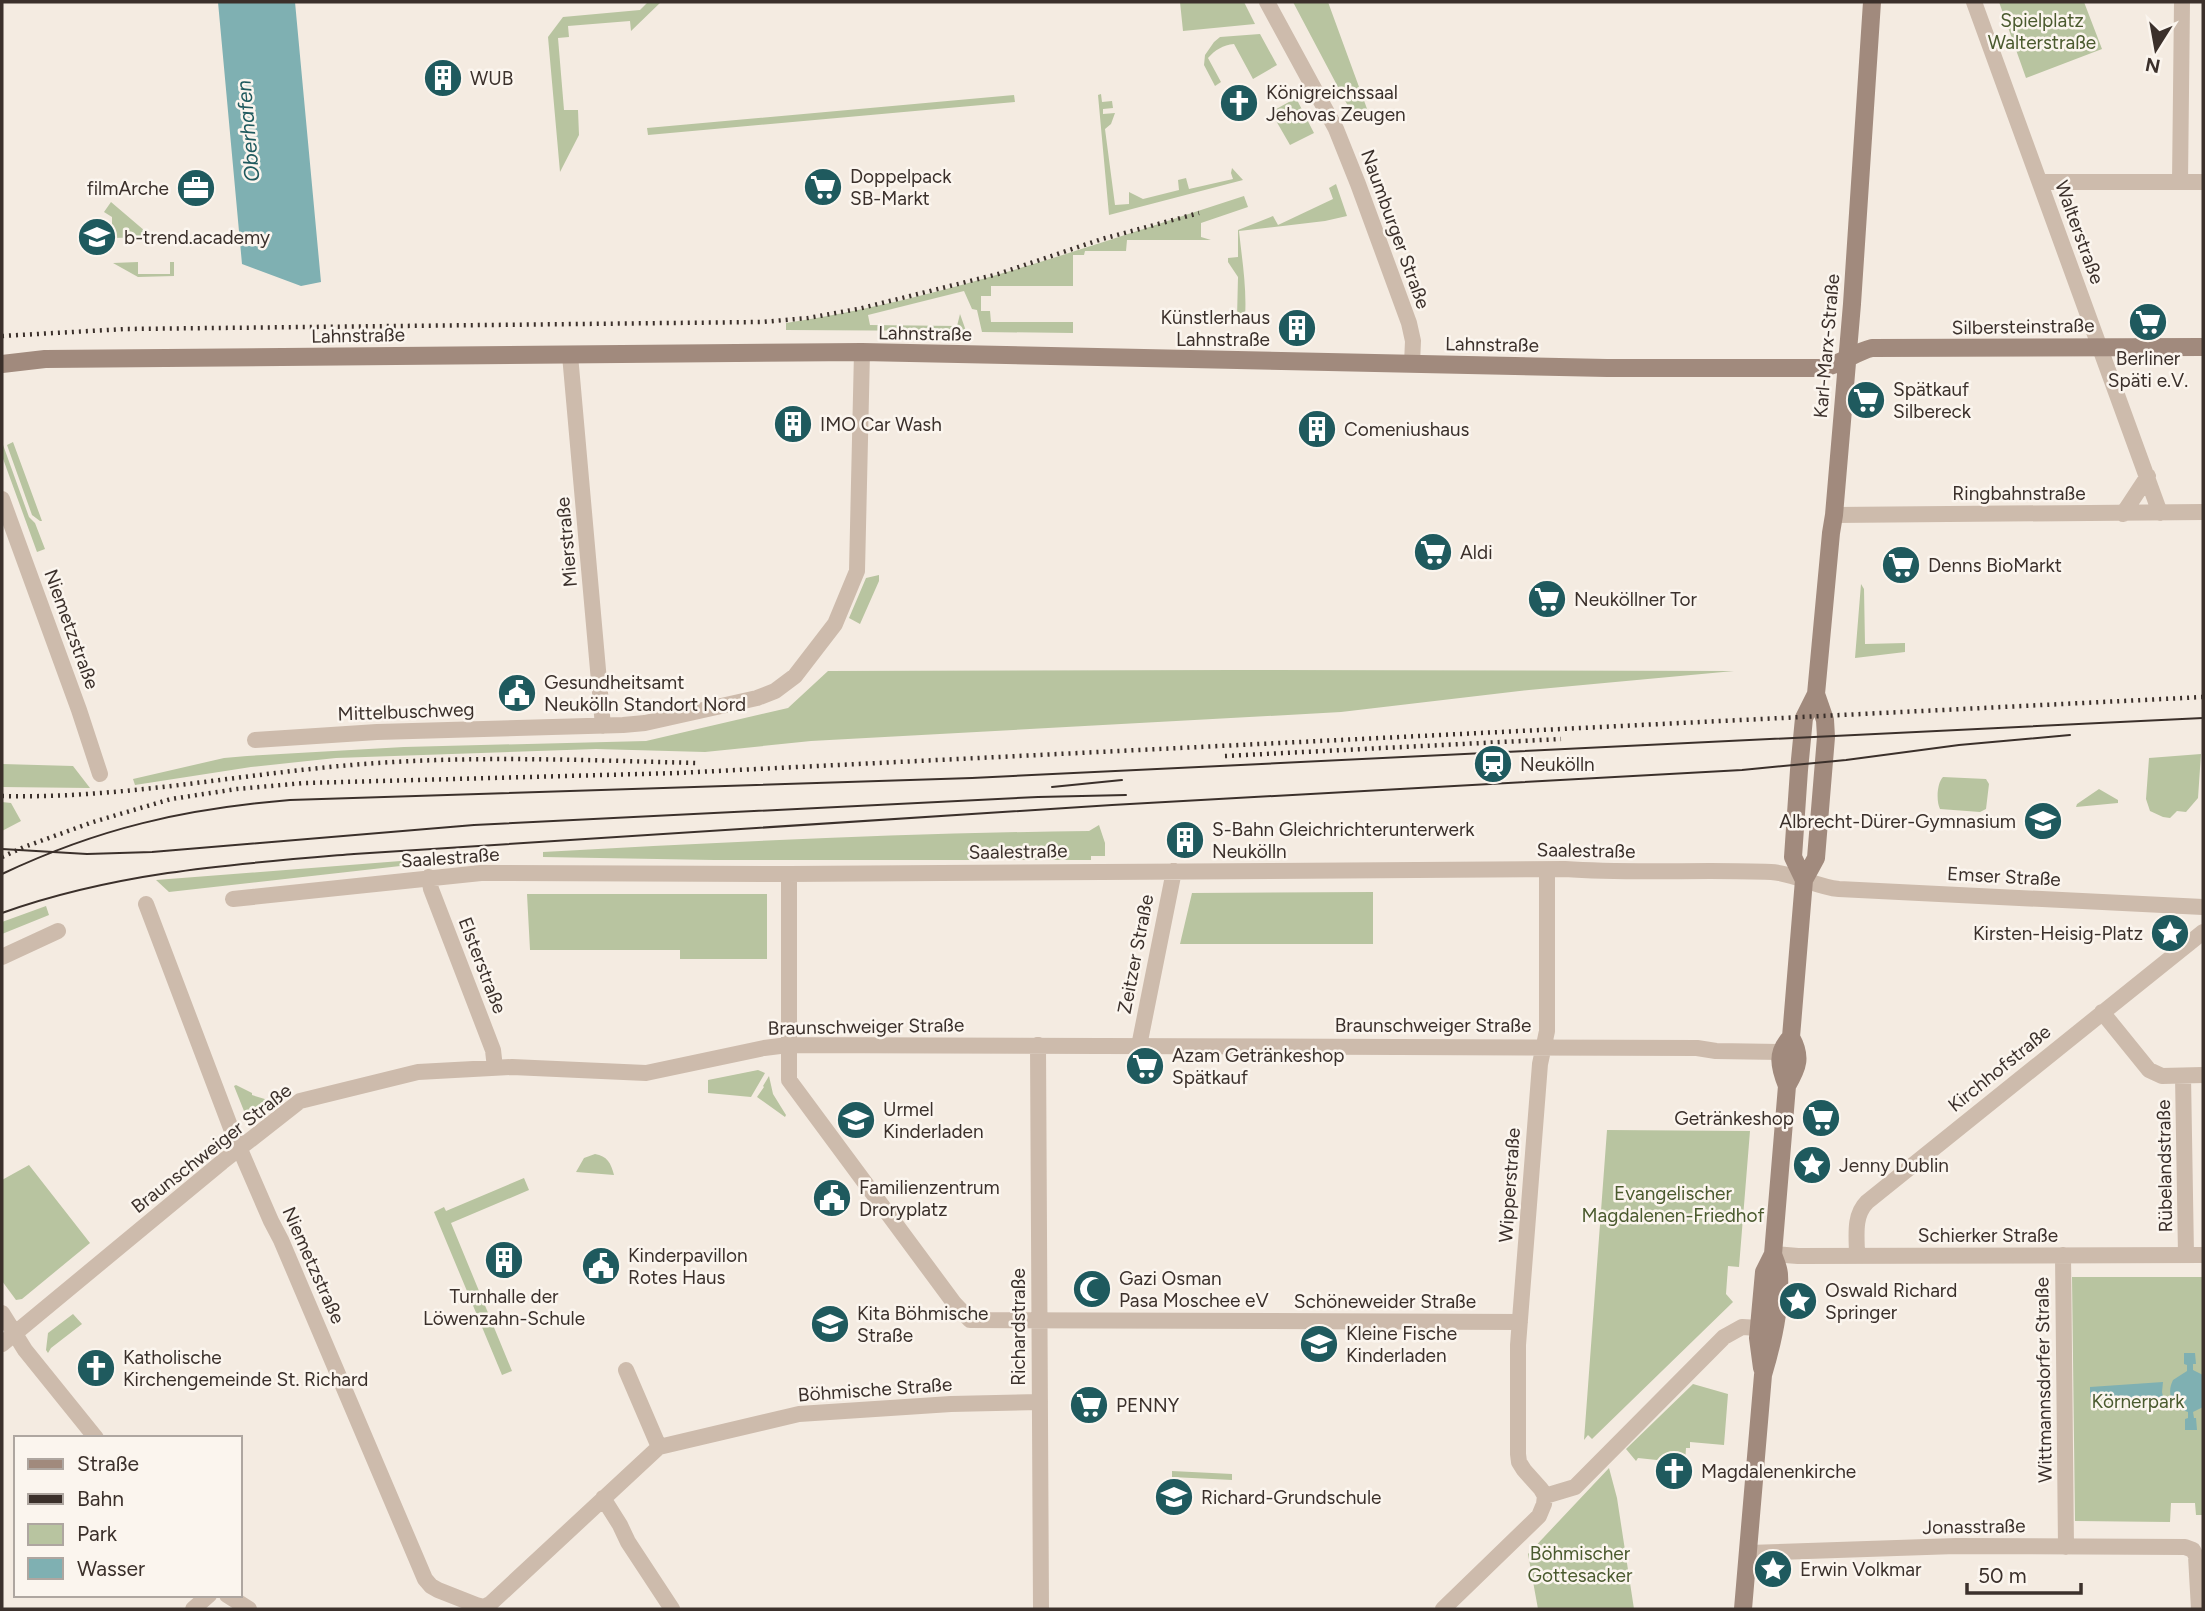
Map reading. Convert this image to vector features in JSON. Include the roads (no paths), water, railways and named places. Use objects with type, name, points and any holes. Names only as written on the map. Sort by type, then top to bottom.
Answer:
[{"type":"street","name":"Naumburger Straße","points":[[1267,2],[1327,111],[1355,176],[1409,323],[1413,341],[1412,364]]},
{"type":"street","name":"Karl-Marx-Straße","points":[[1763,1375],[1774,1340],[1779,1274],[1773,1254],[1787,1086],[1780,1069],[1786,1045],[1804,880],[1816,858],[1826,737],[1825,720],[1816,694],[1855,267],[1872,2]]},
{"type":"street","name":"Walterstraße","points":[[1974,2],[2160,513]]},
{"type":"street","points":[[2180,182],[2182,2]]},
{"type":"street","points":[[2040,182],[2203,182]]},
{"type":"street","name":"Silbersteinstraße","points":[[1846,360],[1872,348],[2203,347]]},
{"type":"street","name":"Lahnstraße","points":[[2,363],[45,359],[862,352],[1619,368],[1807,368],[1833,367],[1846,360]]},
{"type":"street","name":"Mittelbuschweg","points":[[255,740],[377,732],[645,723],[757,698],[775,691],[795,676],[835,624],[857,571],[862,352]]},
{"type":"street","name":"Mierstraße","points":[[570,355],[603,726]]},
{"type":"street","points":[[2123,514],[2148,476]]},
{"type":"street","name":"Niemetzstraße","points":[[2,499],[100,774]]},
{"type":"street","name":"Ringbahnstraße","points":[[1834,515],[2203,512]]},
{"type":"street","name":"Saalestraße","points":[[233,899],[481,873],[1547,870],[1775,872],[1804,880]]},
{"type":"street","name":"Wipperstraße","points":[[1545,1496],[1519,1462],[1518,1345],[1540,1064],[1547,1031],[1547,870]]},
{"type":"street","name":"Zeitzer Straße","points":[[1139,1046],[1174,872]]},
{"type":"street","name":"Schöneweider Straße","points":[[789,874],[788,1076],[793,1087],[964,1316],[970,1320],[1520,1322]]},
{"type":"street","name":"Elsterstraße","points":[[429,877],[431,889],[493,1049],[495,1068]]},
{"type":"street","name":"Emser Straße","points":[[1804,880],[1839,889],[2203,907]]},
{"type":"street","name":"Niemetzstraße","points":[[146,904],[240,1149],[425,1579],[430,1587],[484,1607]]},
{"type":"street","points":[[2,957],[58,931]]},
{"type":"street","name":"Kirchhofstraße","points":[[1857,1256],[1857,1221],[1861,1208],[2203,932]]},
{"type":"street","points":[[2102,1012],[2149,1070],[2162,1076],[2203,1076]]},
{"type":"street","name":"Braunschweiger Straße","points":[[2,1344],[292,1107],[312,1097],[418,1072],[495,1068],[646,1073],[788,1045],[1697,1048],[1786,1045]]},
{"type":"street","name":"Richardstraße","points":[[1038,1045],[1041,1609]]},
{"type":"street","name":"Rübelandstraße","points":[[2183,1076],[2186,1255]]},
{"type":"street","name":"Karl-Marx-Straße","points":[[1743,1609],[1763,1375],[1758,1338],[1764,1272],[1773,1254]]},
{"type":"street","name":"Schierker Straße","points":[[1773,1254],[2203,1255]]},
{"type":"street","name":"Wittmannsdorfer Straße","points":[[2063,1255],[2066,1547]]},
{"type":"street","points":[[2,1313],[25,1350],[94,1436]]},
{"type":"street","points":[[1443,1609],[1539,1516],[1545,1496],[1575,1487],[1724,1337],[1742,1327],[1759,1328]]},
{"type":"street","points":[[626,1370],[659,1447]]},
{"type":"street","name":"Böhmische Straße","points":[[484,1607],[659,1447],[799,1414],[951,1404],[1040,1402]]},
{"type":"street","points":[[603,1498],[672,1609]]},
{"type":"street","name":"Jonasstraße","points":[[1748,1553],[1960,1546],[2185,1547],[2193,1550],[2196,1556],[2199,1609]]},
{"type":"street","points":[[193,1609],[207,1597]]},
{"type":"street","points":[[230,1597],[248,1609]]},
{"type":"water","name":"Oberhafen","points":[[218,2],[295,2],[321,282],[301,286],[242,264]]},
{"type":"water","points":[[2184,1353],[2195,1353],[2196,1364],[2193,1364],[2193,1370],[2203,1375],[2203,1407],[2193,1412],[2197,1430],[2185,1430],[2188,1412],[2178,1407],[2170,1395],[2173,1380],[2187,1371]]},
{"type":"water","points":[[2163,1382],[2164,1401],[2090,1397],[2090,1387]]},
{"type":"tram line","points":[[2,874],[73,844],[143,823],[214,809],[290,800],[972,778],[2203,718]]},
{"type":"tram line","points":[[2,913],[45,899],[132,879],[220,866],[354,854],[1112,805],[1742,770],[2070,735]]},
{"type":"tram line","points":[[1052,787],[1122,780]]},
{"type":"tram line","points":[[2,849],[87,854],[152,852],[474,825],[1126,795]]},
{"type":"railway","points":[[2,336],[125,329],[762,322],[808,318],[858,309],[998,274],[1102,239],[1199,213]]},
{"type":"railway","points":[[2,857],[93,822],[171,799],[304,783],[677,773],[2203,697]]},
{"type":"railway","points":[[1225,756],[1561,739]]},
{"type":"railway","points":[[2,796],[89,794],[307,769],[394,762],[524,759],[696,763]]},
{"type":"place","name":"WUB","points":[[443,78]]},
{"type":"place","name":"Königreichssaal Jehovas Zeugen","points":[[1239,103]]},
{"type":"place","name":"Doppelpack SB-Markt","points":[[823,187]]},
{"type":"place","name":"filmArche","points":[[196,188]]},
{"type":"place","name":"b-trend.academy","points":[[97,237]]},
{"type":"place","name":"Berliner Späti e.V.","points":[[2148,322]]},
{"type":"place","name":"Künstlerhaus Lahnstraße","points":[[1297,328]]},
{"type":"place","name":"Spätkauf Silbereck","points":[[1866,400]]},
{"type":"place","name":"IMO Car Wash","points":[[793,424]]},
{"type":"place","name":"Comeniushaus","points":[[1317,429]]},
{"type":"place","name":"Aldi","points":[[1433,552]]},
{"type":"place","name":"Denns BioMarkt","points":[[1901,565]]},
{"type":"place","name":"Neuköllner Tor","points":[[1547,599]]},
{"type":"place","name":"Gesundheitsamt Neukölln Standort Nord","points":[[517,693]]},
{"type":"place","name":"Neukölln","points":[[1493,764]]},
{"type":"place","name":"Albrecht-Dürer-Gymnasium","points":[[2043,821]]},
{"type":"place","name":"S-Bahn Gleichrichterunterwerk Neukölln","points":[[1185,840]]},
{"type":"place","name":"Kirsten-Heisig-Platz","points":[[2170,933]]},
{"type":"place","name":"Azam Getränkeshop Spätkauf","points":[[1145,1066]]},
{"type":"place","name":"Getränkeshop","points":[[1821,1118]]},
{"type":"place","name":"Urmel Kinderladen","points":[[856,1120]]},
{"type":"place","name":"Jenny Dublin","points":[[1812,1165]]},
{"type":"place","name":"Familienzentrum Droryplatz","points":[[832,1198]]},
{"type":"place","name":"Turnhalle der Löwenzahn-Schule","points":[[504,1260]]},
{"type":"place","name":"Kinderpavillon Rotes Haus","points":[[601,1266]]},
{"type":"place","name":"Gazi Osman Pasa Moschee eV","points":[[1092,1289]]},
{"type":"place","name":"Oswald Richard Springer","points":[[1798,1301]]},
{"type":"place","name":"Kita Böhmische Straße","points":[[830,1324]]},
{"type":"place","name":"Kleine Fische Kinderladen","points":[[1319,1344]]},
{"type":"place","name":"Katholische Kirchengemeinde St. Richard","points":[[96,1368]]},
{"type":"place","name":"PENNY","points":[[1089,1405]]},
{"type":"place","name":"Magdalenenkirche","points":[[1674,1471]]},
{"type":"place","name":"Richard-Grundschule","points":[[1174,1497]]},
{"type":"place","name":"Erwin Volkmar","points":[[1773,1569]]},
{"type":"park label","name":"Spielplatz Walterstraße","points":[[2042,31]]},
{"type":"park label","name":"Evangelischer Magdalenen-Friedhof","points":[[1673,1204]]},
{"type":"park label","name":"Körnerpark","points":[[2138,1401]]},
{"type":"park label","name":"Böhmischer Gottesacker","points":[[1580,1564]]}]
